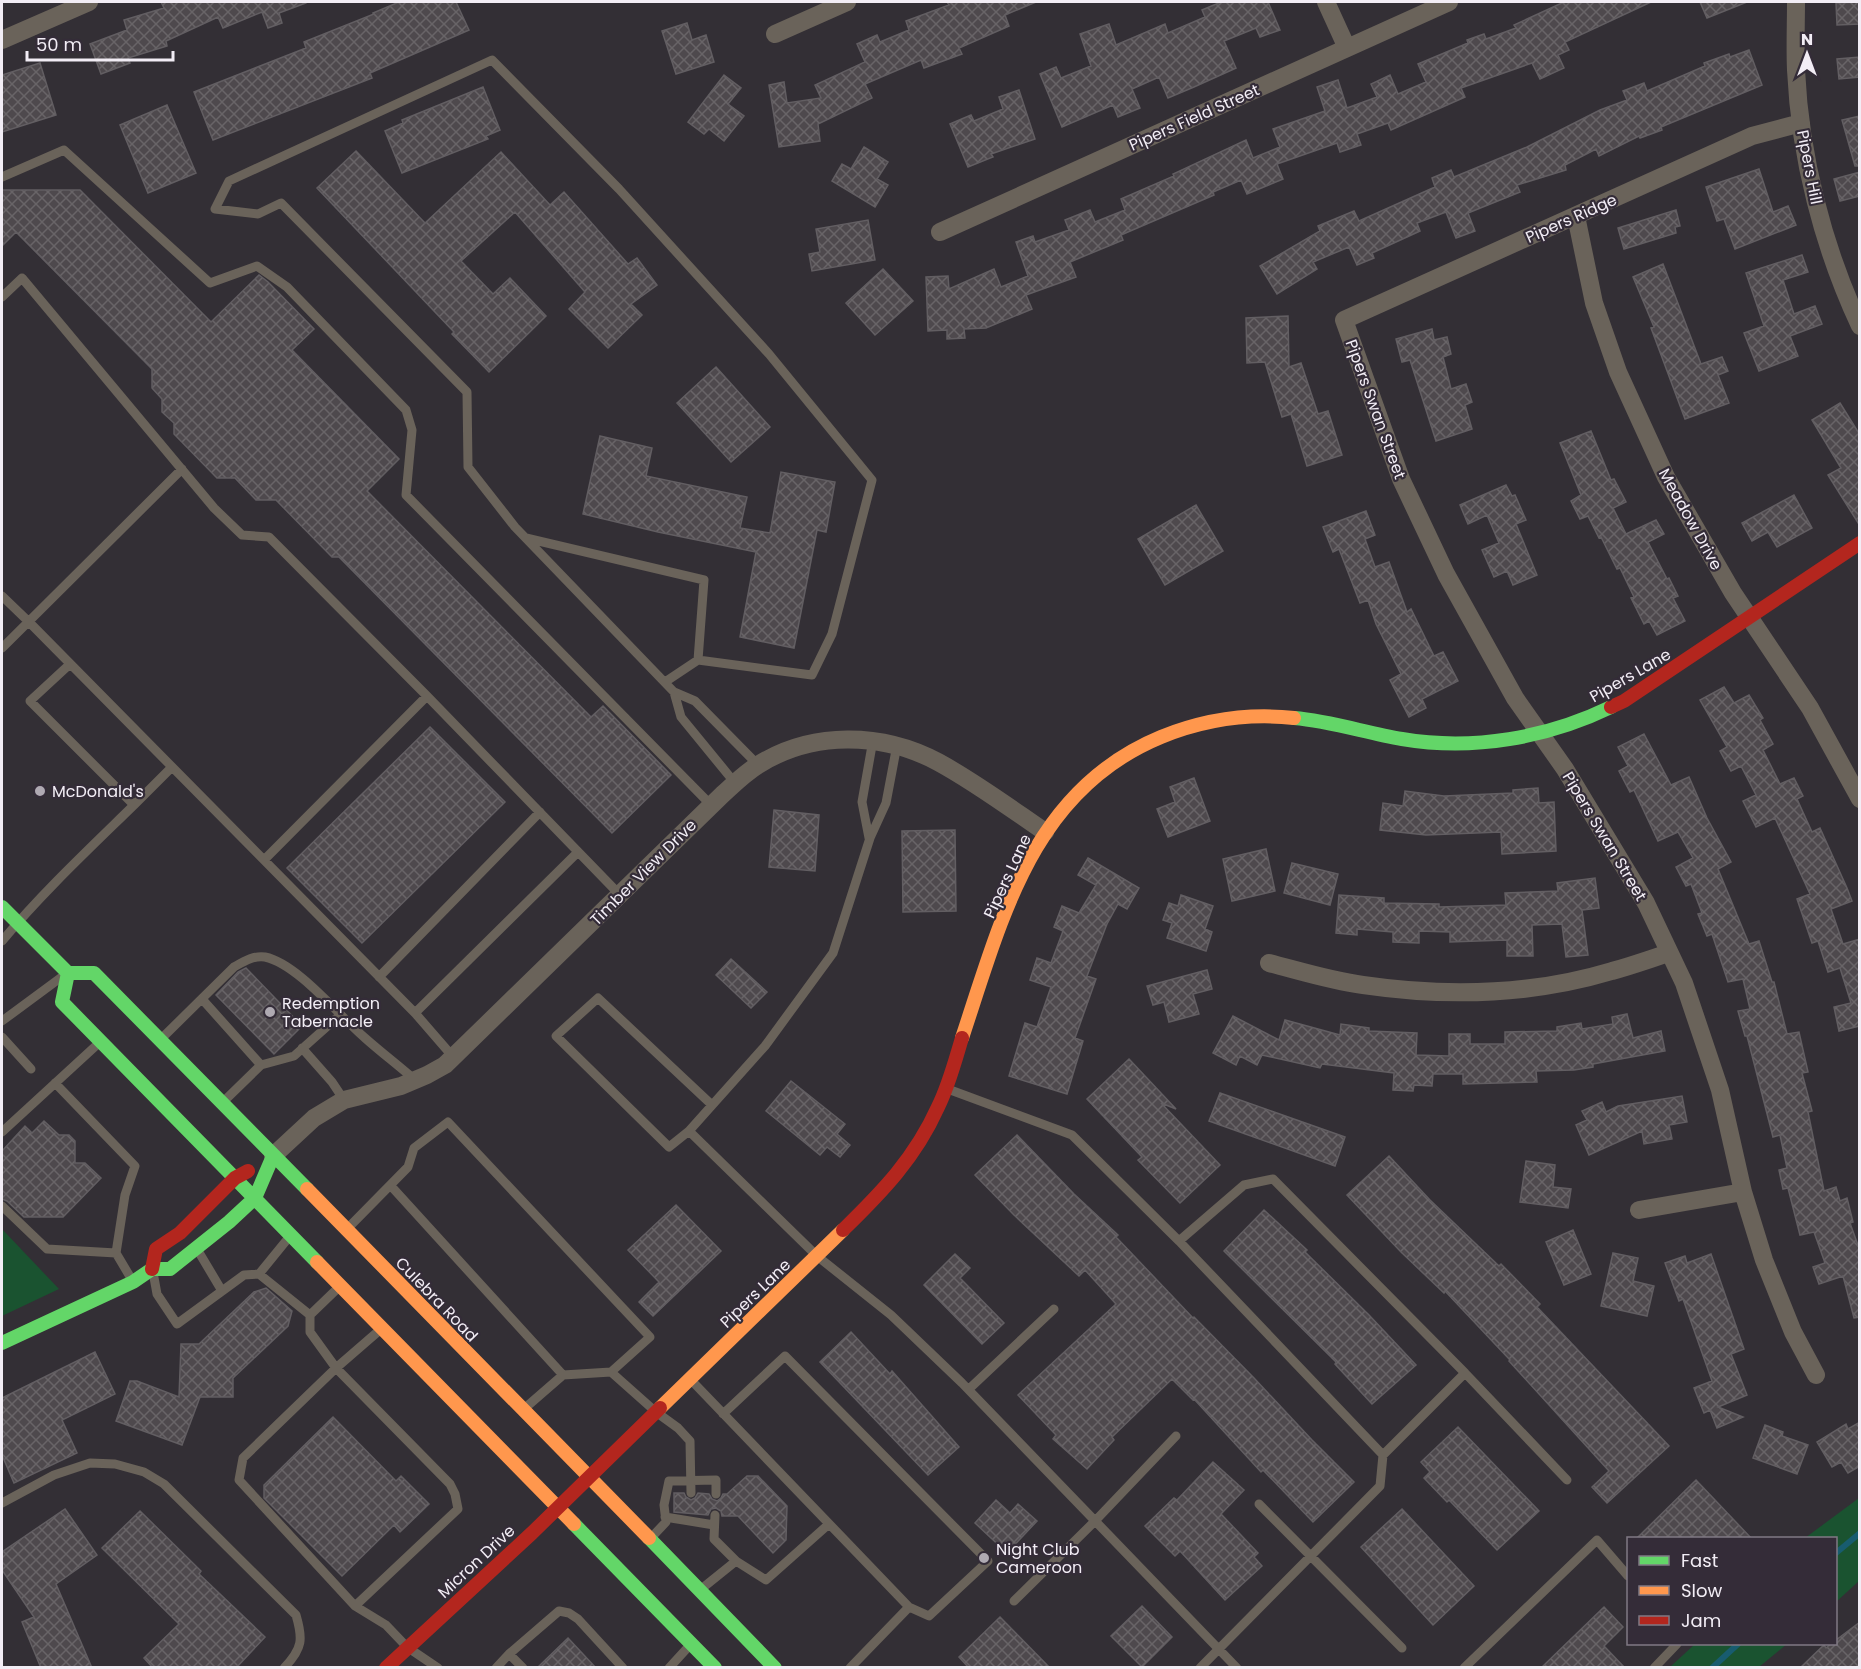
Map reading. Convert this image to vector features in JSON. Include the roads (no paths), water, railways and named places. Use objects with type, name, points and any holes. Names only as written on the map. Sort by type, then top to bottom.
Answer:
[{"type":"street","points":[[2,40],[89,2]]},
{"type":"street","points":[[776,34],[847,2]]},
{"type":"street","points":[[1326,2],[1347,48]]},
{"type":"street","name":"Pipers Field Street","points":[[940,232],[1449,2]]},
{"type":"street","name":"Pipers Hill","points":[[1796,2],[1796,70],[1804,148],[1823,228],[1850,306],[1860,326]]},
{"type":"street","name":"Pipers Ridge","points":[[1344,320],[1752,136],[1802,123]]},
{"type":"street","name":"Meadow Drive","points":[[1576,216],[1594,303],[1618,372],[1666,477],[1733,593],[1810,708],[1860,799]]},
{"type":"street","name":"Pipers Swan Street","points":[[1344,320],[1401,479],[1446,574],[1515,698],[1565,769],[1646,903],[1684,983],[1720,1090],[1743,1192],[1772,1281],[1793,1332],[1816,1375]]},
{"type":"street","name":"Pipers Lane","points":[[589,1478],[885,1189],[904,1166],[938,1107],[1019,881],[1045,832],[1076,793],[1117,761],[1154,739],[1173,731],[1212,721],[1253,716],[1322,721],[1396,739],[1433,744],[1484,742],[1541,733],[1592,717],[1624,701],[1860,543]]},
{"type":"street","name":"Timber View Drive","points":[[152,1269],[156,1249],[180,1233],[235,1178],[273,1156],[314,1118],[344,1100],[416,1081],[435,1072],[454,1058],[711,805],[758,765],[784,752],[813,744],[844,740],[873,740],[897,746],[924,755],[953,770],[1045,832]]},
{"type":"street","points":[[2,907],[68,973],[62,1002],[715,1668]]},
{"type":"street","points":[[1269,963],[1360,985],[1423,992],[1486,992],[1549,985],[1610,972],[1669,953]]},
{"type":"street","name":"Culebra Road","points":[[68,973],[94,973],[775,1668]]},
{"type":"street","name":"Timber View Drive","points":[[2,1343],[133,1282],[152,1269],[170,1269],[255,1198],[273,1156]]},
{"type":"street","points":[[1639,1210],[1743,1192]]},
{"type":"street","name":"Micron Drive","points":[[386,1668],[589,1478]]},
{"type":"lane","points":[[665,682],[698,660],[812,675],[832,634],[872,480],[769,354],[619,189],[492,60],[229,181],[214,209],[258,214],[281,203],[467,392],[468,467],[526,538],[674,692],[695,701],[758,765]]},
{"type":"lane","points":[[2,177],[64,150],[210,283],[257,266],[286,287],[406,410],[412,430],[406,495],[711,805]]},
{"type":"lane","points":[[2,297],[22,278],[214,508],[242,535],[268,537],[427,696],[620,895]]},
{"type":"lane","points":[[2,648],[182,470]]},
{"type":"lane","points":[[526,538],[704,580],[698,660]]},
{"type":"lane","points":[[2,596],[415,1013],[454,1058]]},
{"type":"lane","points":[[70,664],[30,701],[134,805]]},
{"type":"lane","points":[[674,692],[681,717],[735,783]]},
{"type":"lane","points":[[264,860],[427,696]]},
{"type":"lane","points":[[870,838],[862,802],[873,740]]},
{"type":"lane","points":[[712,1105],[598,998],[556,1036],[669,1147],[689,1131],[765,1046],[833,953],[870,838],[886,803],[897,746]]},
{"type":"lane","points":[[2,941],[17,923],[172,767]]},
{"type":"lane","points":[[379,977],[540,812]]},
{"type":"lane","points":[[415,1013],[578,852]]},
{"type":"lane","points":[[160,1040],[234,967],[262,956],[294,972],[416,1081]]},
{"type":"lane","points":[[2,1021],[68,973]]},
{"type":"lane","points":[[202,999],[261,1065]]},
{"type":"lane","points":[[222,1103],[261,1065],[294,1056],[340,1015]]},
{"type":"lane","points":[[2,1037],[31,1069]]},
{"type":"lane","points":[[2,1132],[100,1042]]},
{"type":"lane","points":[[302,1048],[332,1082],[344,1100]]},
{"type":"lane","points":[[56,1083],[135,1167],[125,1196],[116,1253],[133,1282]]},
{"type":"lane","points":[[945,1088],[1072,1135],[1179,1241],[1383,1455]]},
{"type":"lane","points":[[346,1229],[408,1167],[414,1148],[448,1122],[650,1337],[611,1372],[563,1375],[523,1410]]},
{"type":"lane","points":[[689,1131],[817,1256],[891,1315],[969,1389],[1237,1668]]},
{"type":"lane","points":[[1179,1241],[1244,1185],[1273,1179],[1567,1480]]},
{"type":"lane","points":[[391,1186],[563,1375]]},
{"type":"lane","points":[[2,1206],[47,1249],[116,1253]]},
{"type":"lane","points":[[259,1274],[290,1235]]},
{"type":"lane","points":[[196,1248],[222,1291]]},
{"type":"lane","points":[[152,1269],[157,1294],[177,1324],[244,1275],[259,1274],[310,1315]]},
{"type":"lane","points":[[341,1286],[310,1315],[310,1332],[336,1368],[450,1484],[458,1509],[355,1606]]},
{"type":"lane","points":[[969,1389],[1054,1309]]},
{"type":"lane","points":[[382,1328],[336,1368],[243,1458],[239,1480],[355,1606],[387,1625],[407,1647],[438,1668]]},
{"type":"lane","points":[[690,1379],[723,1414],[909,1607],[929,1616],[988,1562],[785,1356],[723,1414]]},
{"type":"lane","points":[[611,1372],[656,1412],[678,1428],[690,1442],[691,1493]]},
{"type":"lane","points":[[1200,1668],[1380,1486],[1383,1455],[1465,1373]]},
{"type":"lane","points":[[1014,1601],[1176,1436]]},
{"type":"lane","points":[[2,1503],[54,1475],[90,1463],[116,1464],[144,1472],[164,1484],[296,1615],[302,1635],[294,1657],[284,1668]]},
{"type":"lane","points":[[650,1539],[666,1522],[664,1505],[669,1481],[716,1480],[716,1494]]},
{"type":"lane","points":[[1259,1504],[1402,1648]]},
{"type":"lane","points":[[665,1517],[715,1520],[714,1539],[736,1561],[766,1580],[829,1524]]},
{"type":"lane","points":[[1464,1668],[1597,1540],[1627,1574]]},
{"type":"lane","points":[[700,1590],[736,1561]]},
{"type":"lane","points":[[850,1668],[909,1607]]},
{"type":"lane","points":[[496,1668],[559,1611],[569,1613],[578,1619],[622,1668]]},
{"type":"lane","points":[[669,1668],[691,1644]]},
{"type":"lane","points":[[1654,1668],[1676,1645]]},
{"type":"lane","points":[[510,1654],[523,1668]]},
{"type":"waterway","points":[[1837,1552],[1860,1533]]},
{"type":"waterway","points":[[1712,1668],[1737,1645]]},
{"type":"place","name":"McDonald's","points":[[40,791]]},
{"type":"place","name":"Redemption Tabernacle","points":[[270,1012]]},
{"type":"place","name":"Night Club Cameroon","points":[[984,1558]]}]
